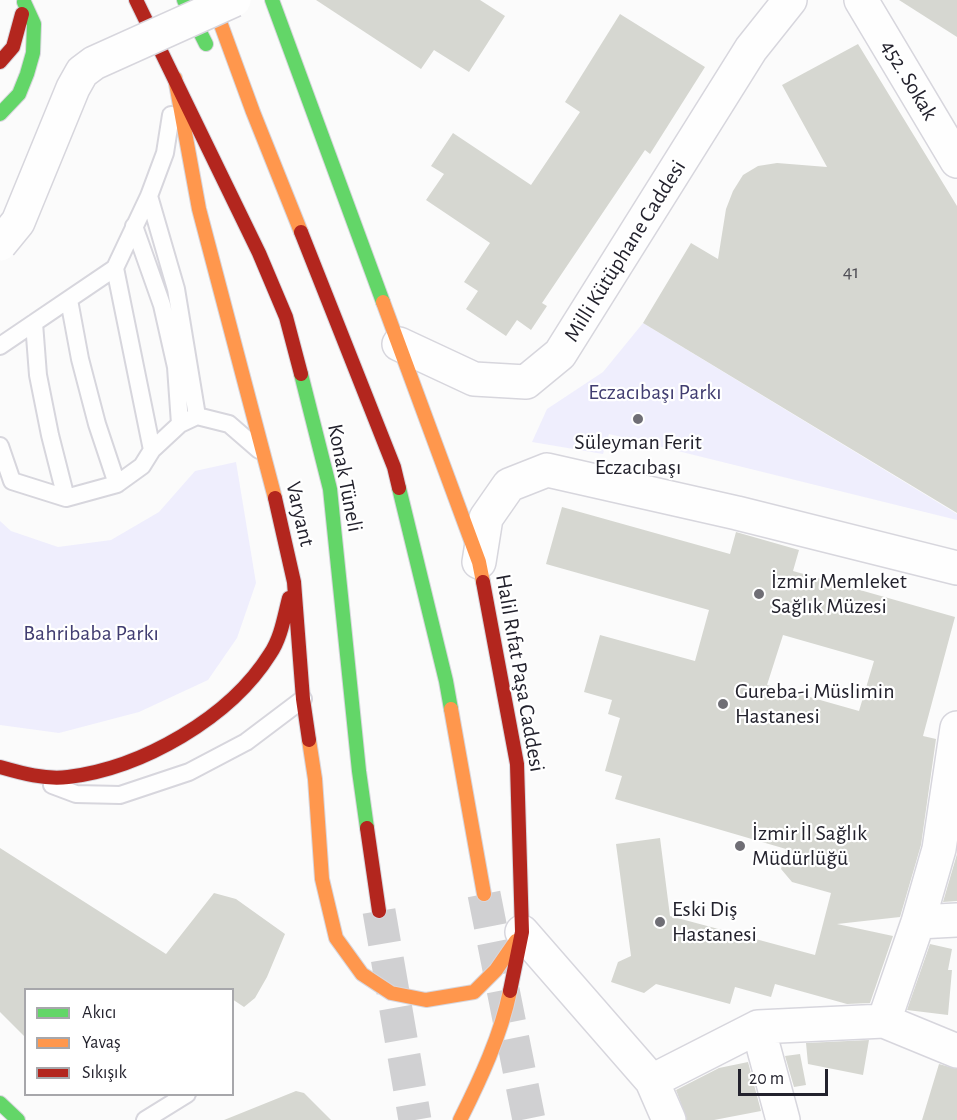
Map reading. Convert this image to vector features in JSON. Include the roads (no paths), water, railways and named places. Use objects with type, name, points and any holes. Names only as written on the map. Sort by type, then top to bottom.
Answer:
[{"type":"main road","name":"Konak Tüneli","points":[[136,0],[259,253],[286,316],[330,489],[359,771],[379,911]]},
{"type":"main road","points":[[184,0],[212,56]]},
{"type":"main road","name":"Konak Tüneli","points":[[212,0],[253,112],[394,467],[446,681],[484,894]]},
{"type":"main road","name":"Halil Rıfat Paşa Caddesi","points":[[272,0],[479,562],[517,764],[522,932],[506,1010],[473,1094],[460,1120]]},
{"type":"main road","points":[[0,62],[8,57],[18,36],[23,1]]},
{"type":"main road","points":[[0,114],[14,100],[24,82],[33,55],[36,35],[23,1]]},
{"type":"main road","points":[[222,73],[253,112]]},
{"type":"main road","name":"Varyant","points":[[0,768],[21,773],[66,777],[108,767],[147,753],[191,730],[223,708],[244,688],[272,653],[294,582],[265,455],[199,209],[175,78]]},
{"type":"main road","points":[[294,582],[303,699],[315,779],[322,879],[336,938],[362,974],[391,993],[426,1000],[474,992],[495,970],[522,932]]},
{"type":"main road","points":[[0,1103],[18,1120]]},
{"type":"street","points":[[0,244],[18,222],[73,88],[82,72],[94,63],[234,0]]},
{"type":"street","name":"Milli Kütüphane Caddesi","points":[[399,344],[474,379],[498,381],[526,382],[560,354],[751,49],[790,0]]},
{"type":"street","name":"452. Sokak","points":[[861,0],[956,154]]},
{"type":"street","points":[[479,562],[486,518],[509,485],[547,470],[737,513],[957,568]]},
{"type":"street","points":[[884,1021],[918,922],[939,849],[957,728]]},
{"type":"street","points":[[918,922],[957,920]]},
{"type":"street","points":[[522,932],[652,1082],[669,1120]]},
{"type":"street","points":[[652,1082],[758,1028],[884,1021],[957,1051]]},
{"type":"street","points":[[758,1028],[783,1120]]},
{"type":"lane","points":[[0,346],[115,268],[149,196],[165,153],[175,78]]},
{"type":"lane","points":[[149,196],[176,289],[197,416]]},
{"type":"lane","points":[[134,226],[162,305],[167,326],[176,367],[180,424]]},
{"type":"lane","points":[[115,268],[152,450]]},
{"type":"lane","points":[[69,300],[80,359],[97,424],[117,484]]},
{"type":"lane","points":[[34,323],[38,375],[66,498]]},
{"type":"lane","points":[[0,446],[12,481],[66,498],[117,484],[142,466],[152,450],[180,424],[197,416],[229,424],[265,455]]},
{"type":"lane","points":[[21,773],[75,794],[120,795],[189,772],[246,742],[303,699]]},
{"type":"lane","points":[[146,1120],[185,1096]]},
{"type":"tunnel","points":[[484,894],[529,1120]]},
{"type":"tunnel","points":[[379,911],[415,1120]]},
{"type":"place","name":"Süleyman Ferit Eczacıbaşı","points":[[638,419]]},
{"type":"place","name":"İzmir Memleket Sağlık Müzesi","points":[[759,594]]},
{"type":"place","name":"Gureba-i Müslimin Hastanesi","points":[[723,704]]},
{"type":"place","name":"İzmir İl Sağlık Müdürlüğü","points":[[740,846]]},
{"type":"place","name":"Eski Diş Hastanesi","points":[[660,922]]},
{"type":"park label","name":"Eczacıbaşı Parkı","points":[[655,392]]},
{"type":"park label","name":"Bahribaba Parkı","points":[[91,633]]}]
